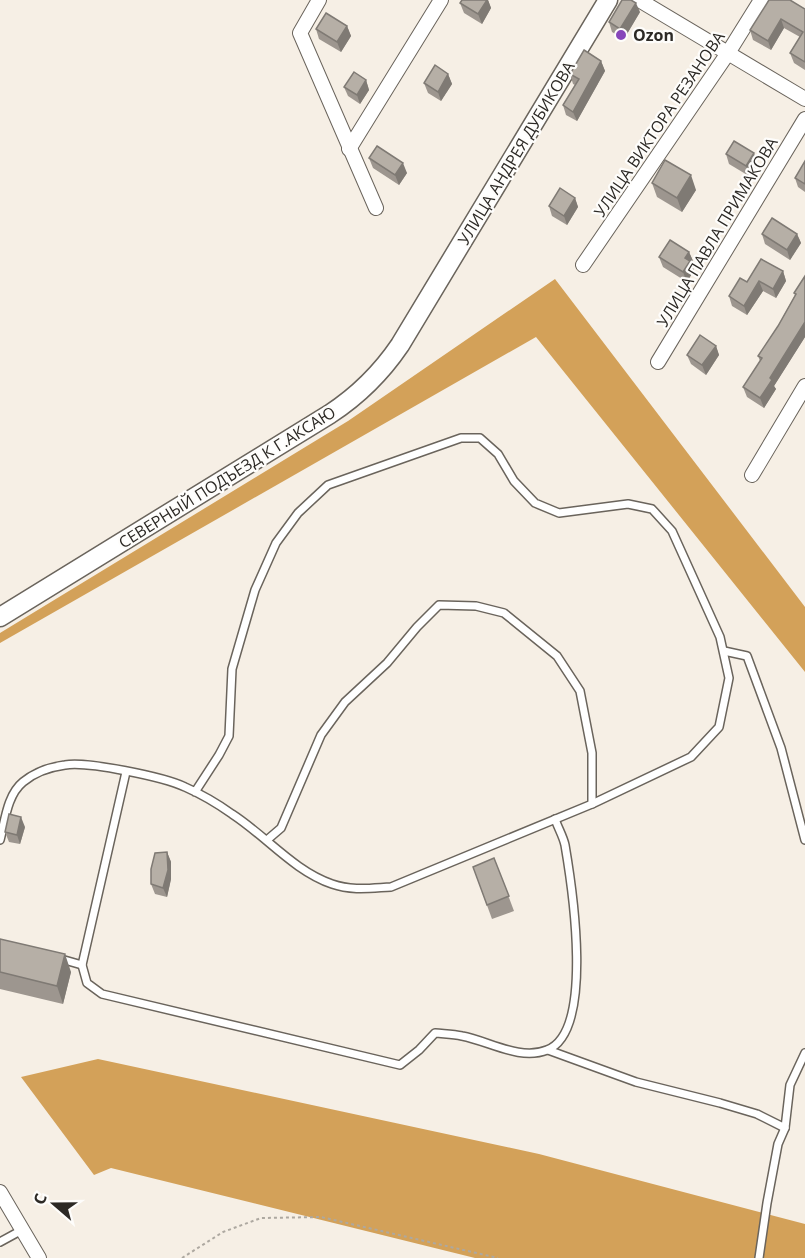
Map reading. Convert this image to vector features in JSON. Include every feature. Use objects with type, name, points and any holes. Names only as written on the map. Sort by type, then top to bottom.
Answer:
[{"type":"street","points":[[320,0],[300,33],[376,208]]},
{"type":"street","points":[[349,149],[441,0]]},
{"type":"street","name":"УЛИЦА АНДРЕЯ ДУБИКОВА","points":[[424,305],[608,0]]},
{"type":"street","points":[[639,0],[805,99]]},
{"type":"street","name":"УЛИЦА ВИКТОРА РЕЗАНОВА","points":[[583,265],[728,53],[761,0]]},
{"type":"street","name":"УЛИЦА ПАВЛА ПРИМАКОВА","points":[[658,362],[805,119]]},
{"type":"street","name":"СЕВЕРНЫЙ ПОДЪЕЗД К Г.АКСАЮ","points":[[0,617],[345,405],[383,369],[424,305]]},
{"type":"street","points":[[752,475],[805,386]]},
{"type":"street","points":[[0,1192],[39,1258]]},
{"type":"lane","points":[[0,840],[3,813],[22,783],[43,770],[67,764],[126,772],[184,786],[232,813],[300,868],[333,884],[360,889],[391,887],[592,804],[691,757],[719,727],[729,678],[724,651],[720,637],[672,531],[652,509],[628,504],[559,513],[535,503],[514,481],[498,454],[480,438],[461,438],[328,485],[298,513],[276,543],[255,590],[232,669],[229,736],[195,792]]},
{"type":"lane","points":[[267,840],[281,828],[321,735],[345,702],[387,663],[417,627],[440,605],[476,606],[504,614],[557,656],[580,691],[591,753],[592,804]]},
{"type":"lane","points":[[724,651],[747,656],[781,748],[805,840]]},
{"type":"lane","points":[[126,772],[82,965],[87,983],[102,994],[400,1065],[435,1033],[463,1036],[527,1054],[548,1050],[564,1036],[575,1008],[578,953],[564,843],[555,819]]},
{"type":"lane","points":[[51,957],[82,965]]},
{"type":"lane","points":[[548,1050],[636,1082],[720,1102],[756,1114],[785,1128]]},
{"type":"lane","points":[[759,1258],[778,1144],[785,1128],[790,1085],[805,1053]]},
{"type":"lane","points":[[0,1242],[22,1230]]},
{"type":"path","points":[[182,1258],[223,1232],[261,1218],[321,1217],[498,1258]]},
{"type":"shaded area","points":[[555,279],[805,607],[805,672],[536,337],[0,643],[0,633],[348,421]]},
{"type":"shaded area","points":[[98,1059],[539,1154],[805,1224],[805,1258],[475,1258],[111,1168],[94,1175],[21,1077]]},
{"type":"building","points":[[462,0],[487,0],[478,14],[460,3]]},
{"type":"building","points":[[622,0],[631,0],[636,3],[620,29],[609,22]]},
{"type":"building","points":[[769,0],[790,0],[805,9],[805,62],[790,53],[803,32],[781,19],[768,41],[750,30]]},
{"type":"building","points":[[326,13],[347,26],[337,42],[316,29]]},
{"type":"building","points":[[584,50],[601,61],[573,112],[563,105],[579,79],[570,74]]},
{"type":"building","points":[[435,65],[448,74],[438,92],[424,83]]},
{"type":"building","points":[[354,72],[366,80],[357,95],[344,87]]},
{"type":"building","points":[[734,141],[754,153],[746,166],[726,154]]},
{"type":"building","points":[[377,146],[403,163],[395,175],[369,158]]},
{"type":"building","points":[[665,160],[691,175],[677,198],[652,183]]},
{"type":"building","points":[[805,161],[805,184],[795,178]]},
{"type":"building","points":[[560,188],[575,198],[564,216],[549,206]]},
{"type":"building","points":[[772,218],[797,234],[787,250],[762,234]]},
{"type":"building","points":[[670,240],[689,252],[685,258],[690,261],[683,272],[659,257]]},
{"type":"building","points":[[761,259],[783,271],[773,289],[759,281],[744,306],[729,296],[740,278],[747,282]]},
{"type":"building","points":[[805,276],[805,322],[760,398],[743,387],[762,358],[758,356],[778,326]]},
{"type":"building","points":[[700,335],[716,346],[702,365],[687,355]]},
{"type":"building","points":[[9,814],[21,817],[17,835],[5,832]]},
{"type":"building","points":[[167,852],[168,870],[163,888],[151,884],[151,869],[155,853]]},
{"type":"building","points":[[494,858],[509,896],[487,905],[473,867]]},
{"type":"building","points":[[0,939],[65,954],[57,986],[0,972]]},
{"type":"place","name":"Ozon","points":[[621,35]]}]
